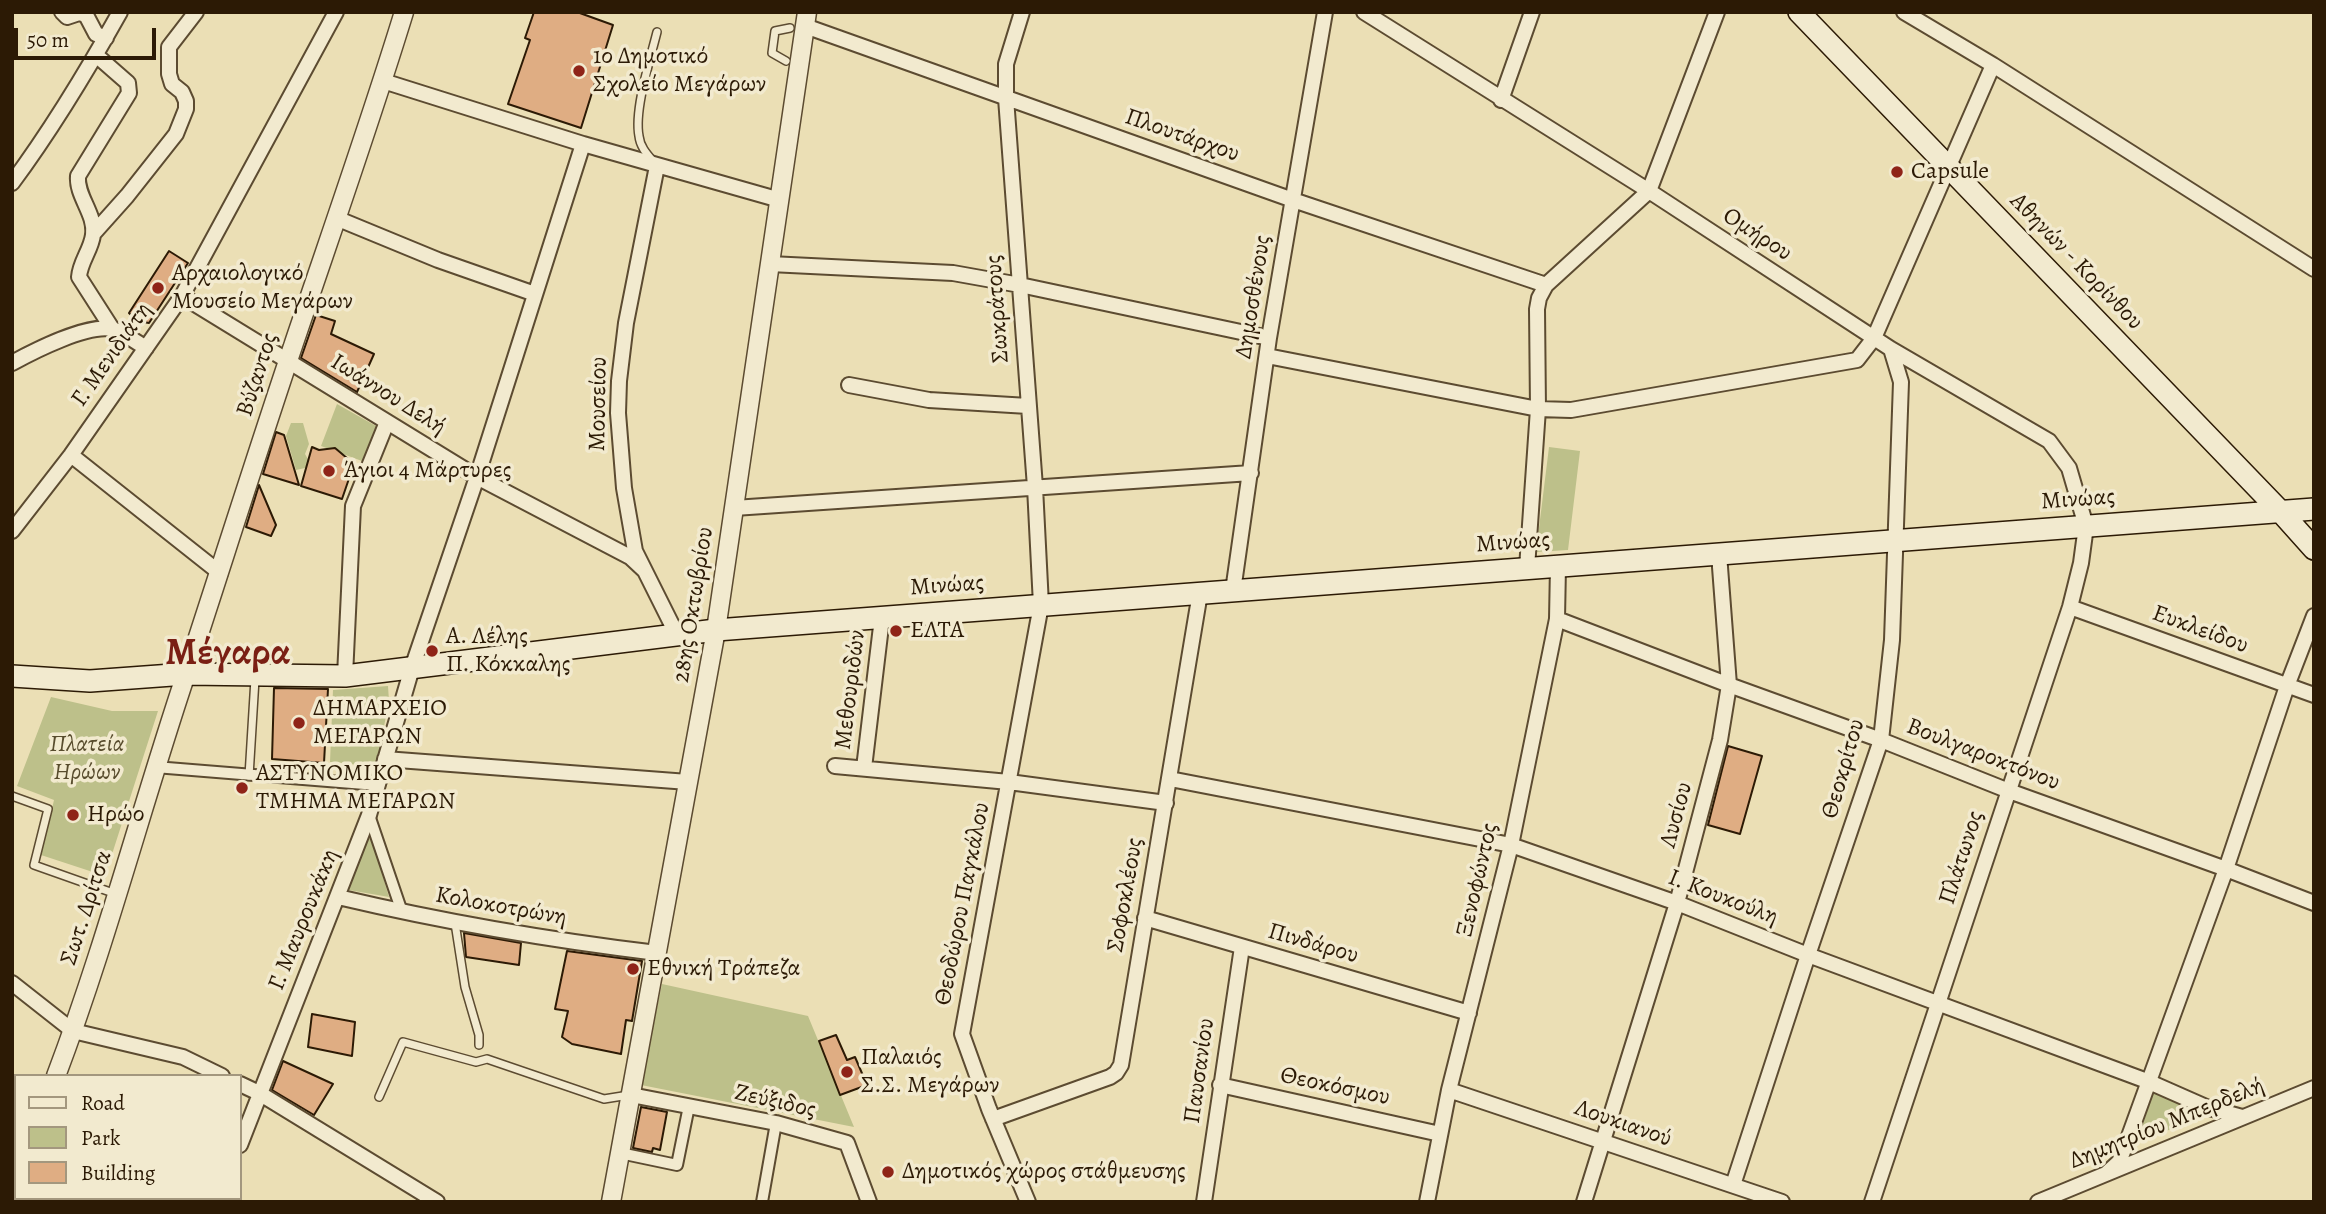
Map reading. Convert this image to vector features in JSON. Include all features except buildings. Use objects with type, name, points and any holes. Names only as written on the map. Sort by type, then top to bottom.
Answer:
[{"type":"main road","name":"Αθηνών - Κορίνθου","points":[[1799,12],[2314,549]]},
{"type":"main road","name":"Μινώας","points":[[12,676],[112,680],[186,674],[345,676],[716,630],[2314,509]]},
{"type":"street","points":[[62,12],[67,17],[79,13],[86,15],[96,34],[106,38]]},
{"type":"street","points":[[12,183],[35,152],[120,12]]},
{"type":"street","points":[[113,330],[79,277],[79,269],[93,234],[176,134],[186,109],[186,101],[182,92],[172,84],[169,74],[169,47],[196,12]]},
{"type":"street","name":"Γ. Μενιδιάτη","points":[[13,529],[71,455],[181,296],[336,12]]},
{"type":"street","name":"Βύζαντος","points":[[186,674],[404,12]]},
{"type":"street","name":"Σωκράτους","points":[[1022,12],[1006,64],[1006,98],[1035,487],[1041,606]]},
{"type":"street","name":"Δημοσθένους","points":[[1233,591],[1269,338],[1325,12]]},
{"type":"street","name":"Ομήρου","points":[[1364,12],[1650,191],[1891,349],[2049,441],[2069,468],[2086,526]]},
{"type":"street","points":[[1501,100],[1532,12]]},
{"type":"street","points":[[1527,568],[1538,409],[1539,298],[1546,285],[1650,191],[1717,12]]},
{"type":"street","points":[[1904,12],[1993,65],[2314,270]]},
{"type":"street","name":"Πλουτάρχου","points":[[800,22],[1293,200],[1546,285]]},
{"type":"street","name":"28ης Οκτωβρίου","points":[[611,1202],[716,630],[779,200],[792,64],[800,22]]},
{"type":"street","points":[[93,234],[90,217],[77,183],[78,176],[130,88],[128,83],[96,55]]},
{"type":"street","points":[[1268,356],[1538,409],[1571,410],[1857,360],[1874,338],[1993,65]]},
{"type":"street","points":[[383,81],[583,144],[779,200]]},
{"type":"street","name":"Γ. Μαυρουκάκη","points":[[242,1140],[369,815],[412,668],[477,477],[583,144]]},
{"type":"street","name":"Μουσείου","points":[[657,166],[626,323],[618,413],[623,477],[635,551],[677,635]]},
{"type":"street","points":[[336,218],[438,260],[535,294]]},
{"type":"street","points":[[770,264],[932,271],[1020,285],[1269,338]]},
{"type":"street","name":"Ιωάννου Δελή","points":[[181,296],[477,477],[630,557],[645,571]]},
{"type":"street","points":[[12,363],[52,342],[92,330],[113,330],[146,348]]},
{"type":"street","name":"Θεοκρίτου","points":[[1733,1185],[1881,740],[1892,640],[1901,382],[1891,349]]},
{"type":"street","points":[[849,385],[929,400],[1028,406]]},
{"type":"street","points":[[345,676],[353,506],[387,422]]},
{"type":"street","points":[[71,455],[220,573]]},
{"type":"street","points":[[734,508],[1251,473]]},
{"type":"street","name":"Πλάτωνος","points":[[1872,1202],[2070,607],[2081,563],[2086,526]]},
{"type":"street","name":"Λυσίου","points":[[1584,1202],[1677,904],[1720,740],[1729,685],[1719,554]]},
{"type":"street","name":"Ξενοφώντος","points":[[1427,1202],[1450,1090],[1511,845],[1557,619],[1558,566]]},
{"type":"street","name":"Σοφοκλέους","points":[[992,1119],[1116,1073],[1121,1065],[1200,593]]},
{"type":"street","name":"Θεοδώρου Παγκάλου","points":[[1028,1202],[992,1119],[962,1034],[1041,606]]},
{"type":"street","name":"Ευκλείδου","points":[[2070,607],[2314,695]]},
{"type":"street","points":[[2107,1173],[2119,1162],[2226,869],[2287,686],[2314,616]]},
{"type":"street","name":"Μεθουριδών","points":[[864,768],[882,618]]},
{"type":"street","name":"Βουλγαροκτόνου","points":[[1557,619],[1881,740],[2009,791],[2314,903]]},
{"type":"street","name":"Σωτ. Δρίτσα","points":[[57,1074],[118,895],[155,767],[186,674]]},
{"type":"street","points":[[385,759],[688,782]]},
{"type":"street","points":[[835,766],[1009,782],[1166,803]]},
{"type":"street","points":[[155,767],[377,785]]},
{"type":"street","name":"Ι. Κουκούλη","points":[[1170,779],[1511,845],[1677,904],[2147,1081],[2206,1107],[2242,1117]]},
{"type":"street","points":[[369,815],[402,912]]},
{"type":"street","name":"Κολοκοτρώνη","points":[[338,897],[455,923],[558,941],[657,953]]},
{"type":"street","name":"Πινδάρου","points":[[1145,918],[1469,1013]]},
{"type":"street","name":"Παυσανίου","points":[[1204,1202],[1241,947]]},
{"type":"street","points":[[12,983],[73,1031],[183,1057],[218,1074]]},
{"type":"street","points":[[242,1085],[437,1202]]},
{"type":"street","name":"Θεοκόσμου","points":[[1220,1086],[1440,1134]]},
{"type":"street","name":"Δημητρίου Μπερδελή","points":[[2038,1202],[2314,1088]]},
{"type":"street","name":"Λουκιανού","points":[[1450,1090],[1783,1202]]},
{"type":"street","name":"Ζεύξιδος","points":[[631,1094],[776,1123],[847,1143],[869,1202]]},
{"type":"street","points":[[620,1153],[677,1165],[689,1106]]},
{"type":"street","points":[[762,1202],[776,1123]]},
{"type":"lane","points":[[792,64],[772,52],[775,31],[800,22]]},
{"type":"lane","points":[[657,32],[638,117],[638,135],[642,149],[657,166]]},
{"type":"lane","points":[[249,776],[255,676]]},
{"type":"lane","points":[[12,796],[48,809],[34,865],[118,895]]},
{"type":"lane","points":[[455,923],[479,1045]]},
{"type":"lane","points":[[379,1097],[402,1042],[476,1062],[487,1059],[604,1099],[631,1094]]},
{"type":"green space","points":[[337,404],[376,426],[362,461],[321,446]]},
{"type":"green space","points":[[291,423],[303,423],[309,444],[305,454],[309,461],[305,468],[296,470],[286,436]]},
{"type":"green space","points":[[1549,447],[1580,451],[1568,550],[1536,552]]},
{"type":"green space","points":[[388,686],[389,701],[376,767],[330,762],[333,690]]},
{"type":"green space","name":"Πλατεία Ηρώων","points":[[51,697],[112,711],[158,711],[105,876],[41,855],[54,800],[17,786]]},
{"type":"green space","points":[[362,838],[371,839],[389,897],[343,889]]},
{"type":"green space","points":[[662,984],[808,1016],[854,1127],[641,1085]]},
{"type":"green space","points":[[2153,1093],[2202,1115],[2140,1143],[2140,1133]]},
{"type":"place","name":"1ο Δημοτικό Σχολείο Μεγάρων","points":[[579,71]]},
{"type":"place","name":"Capsule","points":[[1897,172]]},
{"type":"place","name":"Αρχαιολογικό Μουσείο Μεγάρων","points":[[158,288]]},
{"type":"place","name":"Άγιοι 4 Μάρτυρες","points":[[329,471]]},
{"type":"place","name":"ΕΛΤΑ","points":[[896,631]]},
{"type":"place","name":"Α. Λέλης Π. Κόκκαλης","points":[[432,651]]},
{"type":"place","name":"ΔΗΜΑΡΧΕΙΟ ΜΕΓΑΡΩΝ","points":[[299,723]]},
{"type":"place","name":"ΑΣΤΥΝΟΜΙΚΟ ΤΜΗΜΑ ΜΕΓΑΡΩΝ","points":[[242,788]]},
{"type":"place","name":"Ηρώο","points":[[73,815]]},
{"type":"place","name":"Εθνική Τράπεζα","points":[[633,969]]},
{"type":"place","name":"Παλαιός Σ.Σ. Μεγάρων","points":[[847,1072]]},
{"type":"place","name":"Δημοτικός χώρος στάθμευσης","points":[[888,1172]]},
{"type":"district","name":"Μέγαρα","points":[[228,655]]}]
